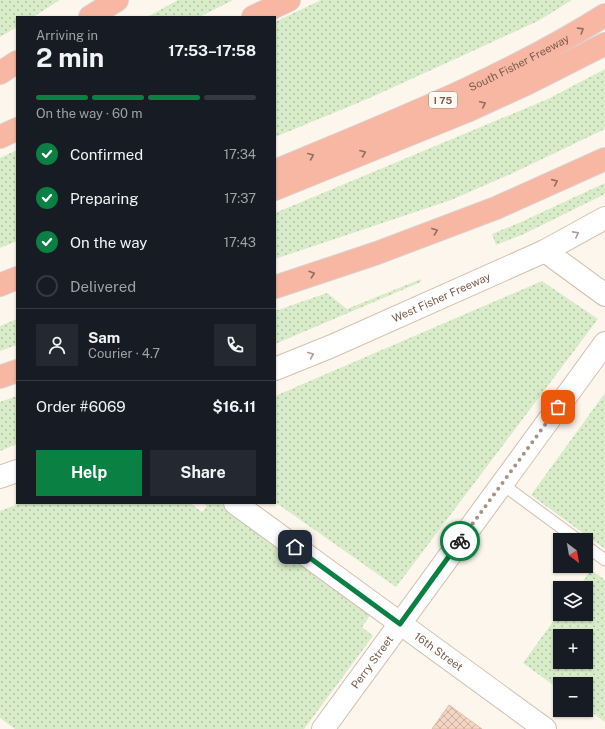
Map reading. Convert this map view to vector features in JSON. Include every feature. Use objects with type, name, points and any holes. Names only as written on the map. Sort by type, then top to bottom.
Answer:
[{"type":"highway","points":[[92,16],[117,0]]},
{"type":"highway","points":[[255,16],[289,0]]},
{"type":"highway","name":"South Fisher Freeway","points":[[276,171],[409,115],[498,74],[574,34],[605,15]]},
{"type":"highway","points":[[276,189],[468,111],[528,83],[605,44]]},
{"type":"highway","points":[[0,73],[16,63]]},
{"type":"highway","points":[[0,137],[16,129]]},
{"type":"highway","points":[[276,287],[377,253],[496,208],[605,159]]},
{"type":"highway","points":[[0,377],[16,371]]},
{"type":"street","name":"West Fisher Freeway","points":[[276,370],[545,250],[605,218]]},
{"type":"street","points":[[545,250],[605,295]]},
{"type":"street","name":"Perry Street","points":[[323,729],[605,343]]},
{"type":"street","points":[[0,477],[16,471]]},
{"type":"street","name":"16th Street","points":[[236,504],[544,729]]},
{"type":"lane","points":[[502,484],[568,533]]},
{"type":"lane","points":[[593,551],[605,560]]},
{"type":"green space","points":[[0,0],[60,0],[35,16],[16,16],[16,28],[0,37]]},
{"type":"green space","points":[[178,0],[233,0],[201,16],[149,16]]},
{"type":"green space","points":[[321,0],[572,0],[538,21],[365,100],[276,137],[276,22]]},
{"type":"green space","points":[[605,69],[605,129],[513,173],[451,200],[276,259],[276,213],[548,99]]},
{"type":"green space","points":[[16,150],[16,241],[0,248],[0,158]]},
{"type":"green space","points":[[605,183],[605,194],[524,234],[496,245],[492,234]]},
{"type":"green space","points":[[421,279],[421,282],[276,344],[276,311],[327,293],[347,309]]},
{"type":"green space","points":[[542,281],[598,319],[396,587],[276,503],[276,396]]},
{"type":"green space","points":[[16,319],[16,345],[0,351],[0,326]]},
{"type":"green space","points":[[605,393],[605,549],[593,540],[593,533],[583,533],[531,495]]},
{"type":"green space","points":[[16,396],[16,444],[0,451],[0,402]]},
{"type":"green space","points":[[18,504],[191,504],[202,512],[207,506],[204,504],[221,504],[371,614],[362,627],[373,636],[304,729],[15,729],[0,718],[0,511]]},
{"type":"green space","points":[[593,571],[605,580],[605,722],[593,713],[593,677],[553,677],[553,685],[523,663],[553,621],[593,621],[593,581],[583,581],[589,573],[593,573]]},
{"type":"building","points":[[449,705],[482,729],[432,729]]},
{"type":"way so far","points":[[460,541],[558,407]]},
{"type":"route","points":[[295,547],[400,624],[460,541]]}]
